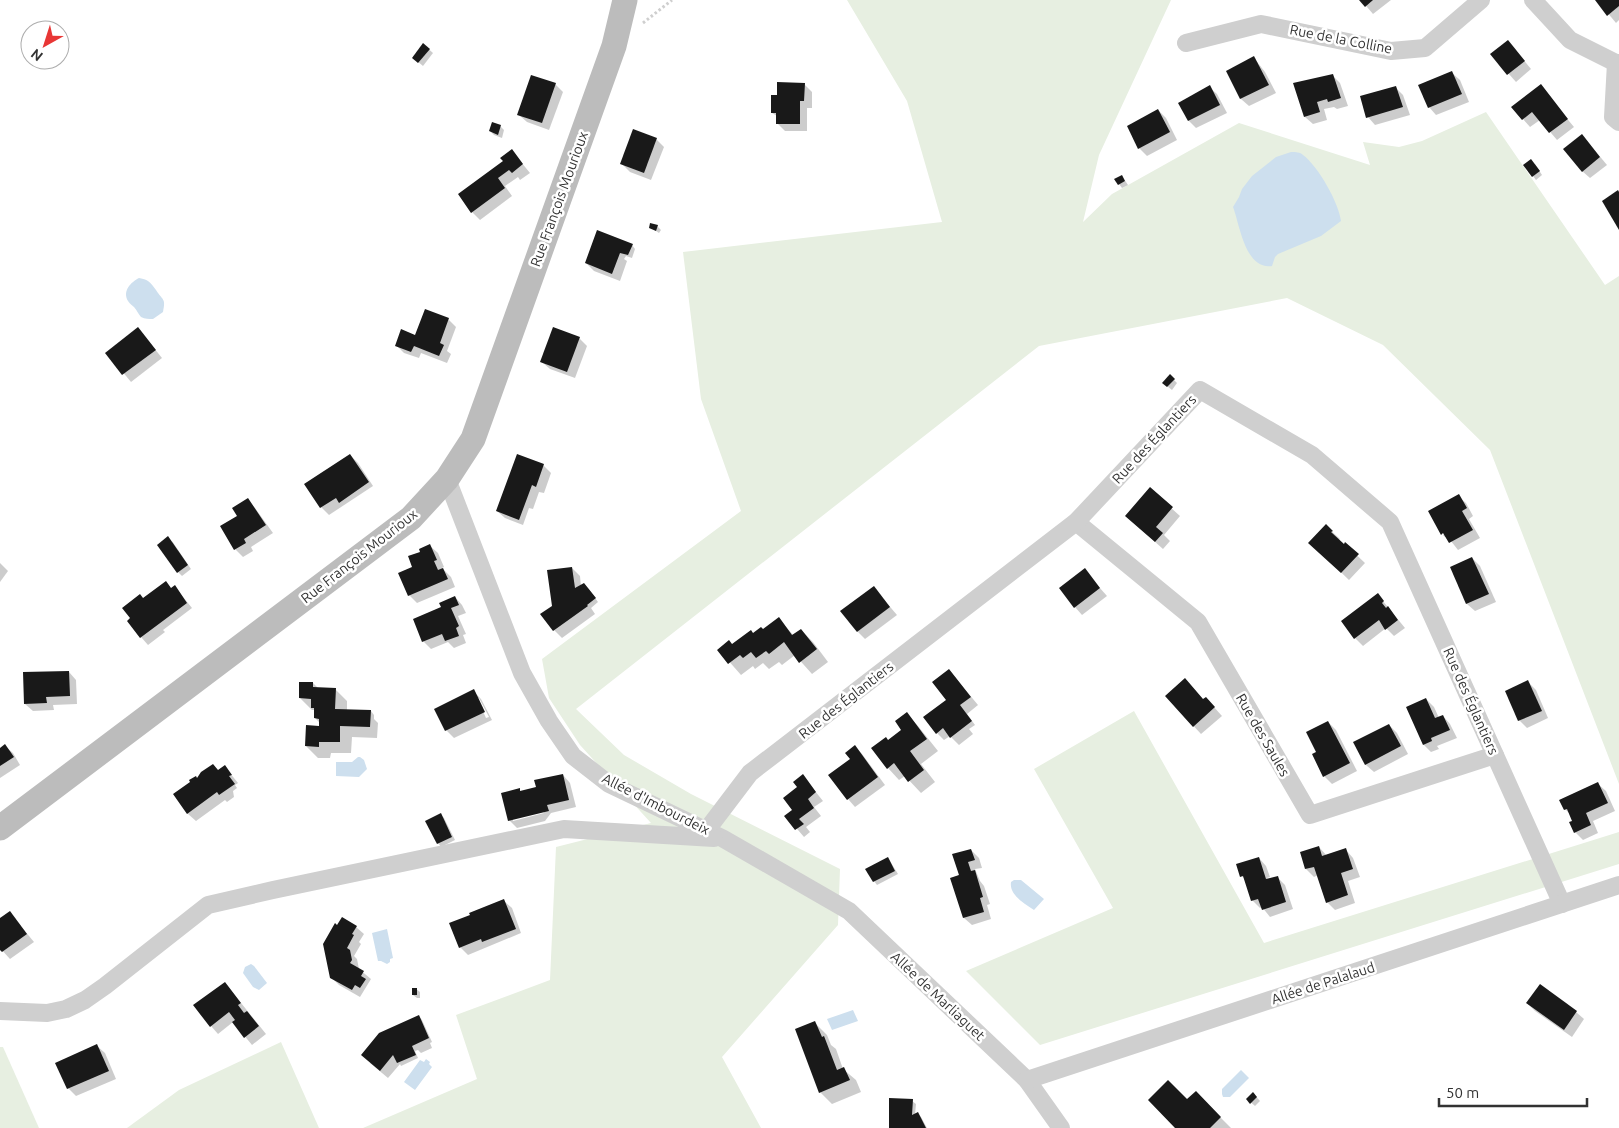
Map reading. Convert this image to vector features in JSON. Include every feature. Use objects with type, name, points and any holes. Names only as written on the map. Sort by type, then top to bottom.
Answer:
[{"type":"street","name":"Rue François Mourioux","points":[[0,828],[411,518],[447,479],[474,440],[614,46],[625,0]]},
{"type":"street","name":"Rue de la Colline","points":[[1186,43],[1261,24],[1391,51],[1425,48],[1481,0]]},
{"type":"street","points":[[1533,0],[1570,40],[1617,63],[1613,117],[1619,122]]},
{"type":"street","name":"Rue des Églantiers","points":[[714,834],[750,773],[1076,522],[1200,390],[1312,455],[1390,522],[1562,904]]},
{"type":"street","name":"Allée d'Imbourdeix","points":[[447,479],[522,673],[549,721],[573,756],[609,784],[714,834],[849,911]]},
{"type":"street","name":"Rue des Saules","points":[[1076,522],[1198,622],[1310,815],[1495,755]]},
{"type":"street","points":[[0,1011],[47,1013],[66,1009],[85,1000],[208,905],[564,829],[714,834]]},
{"type":"street","name":"Allée de Palalaud","points":[[1027,1080],[1619,885]]},
{"type":"street","name":"Allée de Marliaguet","points":[[849,911],[1027,1080],[1061,1128]]},
{"type":"shaded area","points":[[847,0],[1171,0],[1099,155],[1083,222],[1112,194],[1239,123],[1370,165],[1363,142],[1399,147],[1422,141],[1486,112],[1605,285],[1619,276],[1619,784],[1490,450],[1383,345],[1287,298],[1039,346],[576,709],[624,755],[691,794],[840,869],[838,925],[722,1057],[761,1128],[363,1128],[477,1079],[456,1015],[550,980],[556,847],[651,823],[580,745],[549,698],[542,659],[741,511],[701,399],[683,252],[942,222],[907,101]]},
{"type":"shaded area","points":[[1134,711],[1264,943],[1619,832],[1619,864],[1040,1045],[966,971],[1113,908],[1034,769]]},
{"type":"shaded area","points":[[281,1042],[319,1128],[127,1128],[179,1090]]},
{"type":"shaded area","points":[[0,1047],[3,1047],[39,1128],[0,1128]]},
{"type":"water","points":[[1291,152],[1302,154],[1315,167],[1332,195],[1341,221],[1321,236],[1278,254],[1272,266],[1263,265],[1256,261],[1245,245],[1233,207],[1242,189],[1252,176],[1276,157]]},
{"type":"water","points":[[139,278],[151,283],[164,302],[163,312],[153,319],[141,317],[126,297],[128,287]]},
{"type":"water","points":[[358,757],[364,760],[367,769],[359,777],[336,776],[336,762],[352,762]]},
{"type":"water","points":[[1021,880],[1044,899],[1034,910],[1012,891],[1011,882]]},
{"type":"water","points":[[387,929],[393,958],[387,964],[378,961],[372,933]]},
{"type":"water","points":[[251,964],[267,983],[259,990],[253,987],[243,973],[245,967]]},
{"type":"water","points":[[853,1010],[858,1021],[832,1030],[827,1019]]},
{"type":"water","points":[[426,1059],[432,1067],[415,1090],[404,1082],[420,1060],[424,1062]]},
{"type":"water","points":[[1241,1070],[1249,1078],[1230,1097],[1223,1097],[1222,1089]]},
{"type":"building","points":[[1359,0],[1373,0],[1365,7]]},
{"type":"building","points":[[1595,0],[1619,0],[1619,6],[1607,16]]},
{"type":"building","points":[[1508,40],[1525,61],[1507,75],[1490,54]]},
{"type":"building","points":[[423,43],[430,49],[418,63],[412,58]]},
{"type":"building","points":[[1254,56],[1269,85],[1240,99],[1226,71]]},
{"type":"building","points":[[1452,71],[1462,94],[1428,108],[1418,85]]},
{"type":"building","points":[[1333,74],[1341,98],[1328,102],[1327,99],[1317,102],[1320,112],[1304,117],[1293,83]]},
{"type":"building","points":[[531,75],[556,83],[542,123],[517,115]]},
{"type":"building","points":[[777,82],[805,83],[804,101],[800,101],[800,124],[776,124],[776,113],[771,113],[771,95],[777,95]]},
{"type":"building","points":[[1541,84],[1568,119],[1549,133],[1532,112],[1522,120],[1511,107]]},
{"type":"building","points":[[1210,85],[1220,105],[1188,121],[1178,103]]},
{"type":"building","points":[[1396,86],[1403,107],[1366,118],[1360,96]]},
{"type":"building","points":[[1158,109],[1170,132],[1138,149],[1127,126]]},
{"type":"building","points":[[492,122],[501,125],[498,135],[489,131]]},
{"type":"building","points":[[633,129],[657,138],[644,173],[620,164]]},
{"type":"building","points":[[1582,134],[1600,157],[1582,172],[1563,149]]},
{"type":"building","points":[[512,149],[523,164],[512,173],[509,170],[498,178],[505,188],[471,213],[458,194],[503,161],[500,158]]},
{"type":"building","points":[[1531,159],[1540,171],[1532,177],[1523,165]]},
{"type":"building","points":[[1122,175],[1125,181],[1118,185],[1114,179]]},
{"type":"building","points":[[1618,190],[1619,192],[1619,230],[1602,201]]},
{"type":"building","points":[[650,223],[658,225],[656,231],[649,228]]},
{"type":"building","points":[[597,230],[633,244],[628,255],[620,253],[612,274],[585,263]]},
{"type":"building","points":[[425,309],[449,318],[440,343],[444,345],[439,356],[414,346],[411,352],[395,346],[401,329],[415,335]]},
{"type":"building","points":[[138,327],[156,350],[122,375],[105,353]]},
{"type":"building","points":[[553,327],[580,337],[567,372],[540,362]]},
{"type":"building","points":[[1170,374],[1175,379],[1167,387],[1162,383]]},
{"type":"building","points":[[350,454],[369,482],[339,503],[336,498],[320,508],[304,484]]},
{"type":"building","points":[[517,454],[544,464],[536,487],[532,485],[519,520],[496,511]]},
{"type":"building","points":[[1150,487],[1173,507],[1156,527],[1163,533],[1155,542],[1125,516]]},
{"type":"building","points":[[1459,494],[1467,508],[1462,511],[1473,530],[1449,543],[1443,533],[1441,535],[1428,511]]},
{"type":"building","points":[[248,498],[266,525],[244,539],[246,543],[234,550],[220,526],[237,516],[232,508]]},
{"type":"building","points":[[1326,524],[1333,531],[1331,532],[1344,544],[1345,542],[1359,554],[1341,573],[1308,543]]},
{"type":"building","points":[[168,536],[188,565],[177,573],[157,545]]},
{"type":"building","points":[[430,544],[437,560],[434,561],[438,570],[443,568],[448,579],[408,596],[398,573],[412,567],[408,556],[420,552],[419,549]]},
{"type":"building","points":[[1472,557],[1489,594],[1466,604],[1450,567]]},
{"type":"building","points":[[572,567],[575,588],[584,583],[596,598],[553,631],[540,614],[552,606],[547,570]]},
{"type":"building","points":[[1085,568],[1100,588],[1074,608],[1059,588]]},
{"type":"building","points":[[166,581],[171,588],[175,585],[187,603],[140,638],[127,621],[130,618],[122,608],[140,594],[143,598]]},
{"type":"building","points":[[874,586],[890,607],[857,632],[840,611]]},
{"type":"building","points":[[1378,593],[1384,601],[1382,603],[1386,608],[1388,606],[1398,620],[1385,630],[1379,620],[1354,639],[1341,621]]},
{"type":"building","points":[[455,596],[459,605],[451,608],[459,626],[456,628],[459,636],[445,641],[442,634],[422,642],[413,619],[441,607],[439,603]]},
{"type":"building","points":[[779,617],[792,635],[801,629],[817,649],[799,663],[784,642],[769,654],[766,651],[756,658],[751,652],[743,658],[740,655],[728,664],[717,650],[729,640],[732,644],[751,630],[753,633],[761,627],[763,629]]},
{"type":"building","points":[[949,669],[971,697],[960,705],[972,721],[950,738],[943,728],[936,734],[923,717],[946,700],[932,682]]},
{"type":"building","points":[[69,671],[70,696],[46,697],[47,703],[24,704],[23,672]]},
{"type":"building","points":[[1185,678],[1203,699],[1206,697],[1215,707],[1193,727],[1165,696]]},
{"type":"building","points":[[1528,680],[1542,711],[1518,721],[1505,691]]},
{"type":"building","points":[[299,682],[313,682],[313,687],[336,688],[335,709],[371,710],[370,727],[340,726],[340,742],[319,742],[319,747],[305,746],[306,725],[319,726],[319,719],[314,718],[314,708],[311,708],[311,699],[299,698]]},
{"type":"building","points":[[474,689],[485,712],[445,731],[434,709]]},
{"type":"building","points":[[1426,698],[1435,718],[1443,715],[1450,730],[1431,738],[1432,741],[1423,745],[1406,707]]},
{"type":"building","points":[[907,712],[927,739],[910,751],[924,770],[908,782],[894,763],[887,769],[871,748],[886,737],[888,740],[901,730],[895,721]]},
{"type":"building","points":[[1328,721],[1350,763],[1323,777],[1312,754],[1316,752],[1306,732]]},
{"type":"building","points":[[1389,724],[1401,746],[1365,765],[1353,742]]},
{"type":"building","points":[[5,744],[14,757],[0,766],[0,748]]},
{"type":"building","points":[[855,745],[878,777],[847,800],[828,775],[850,759],[845,753]]},
{"type":"building","points":[[213,764],[218,770],[225,765],[232,775],[229,776],[235,784],[219,795],[217,792],[187,814],[173,794],[190,782],[189,780],[196,776],[197,778],[201,772]]},
{"type":"building","points":[[563,774],[569,800],[547,805],[549,811],[508,821],[501,793],[520,788],[520,791],[536,787],[534,780]]},
{"type":"building","points":[[803,774],[816,792],[808,799],[814,808],[799,819],[804,824],[795,830],[784,816],[792,810],[783,798],[797,787],[793,782]]},
{"type":"building","points":[[1598,782],[1608,803],[1586,813],[1591,825],[1574,833],[1569,822],[1572,821],[1567,809],[1564,810],[1559,800]]},
{"type":"building","points":[[441,813],[452,837],[437,844],[425,821]]},
{"type":"building","points":[[1319,846],[1322,856],[1346,848],[1353,869],[1341,873],[1348,895],[1326,903],[1314,867],[1305,869],[1300,852]]},
{"type":"building","points":[[971,849],[975,860],[968,862],[971,871],[975,870],[983,897],[980,898],[984,912],[963,918],[950,878],[959,875],[952,854]]},
{"type":"building","points":[[888,857],[895,871],[873,882],[865,869]]},
{"type":"building","points":[[1259,857],[1266,879],[1278,876],[1286,902],[1262,910],[1258,899],[1251,901],[1243,876],[1240,877],[1236,864]]},
{"type":"building","points":[[504,899],[516,929],[482,942],[481,939],[459,948],[449,923]]},
{"type":"building","points":[[10,911],[27,934],[2,952],[0,950],[0,918]]},
{"type":"building","points":[[342,917],[357,926],[347,948],[350,950],[352,960],[350,963],[364,971],[361,976],[366,979],[360,988],[355,985],[352,990],[330,978],[323,944],[335,923],[337,925]]},
{"type":"building","points":[[225,982],[241,1003],[238,1005],[244,1013],[247,1011],[259,1026],[244,1038],[232,1022],[235,1020],[229,1012],[210,1027],[193,1005]]},
{"type":"building","points":[[1540,984],[1577,1011],[1564,1030],[1526,1003]]},
{"type":"building","points":[[412,988],[417,988],[417,995],[412,995]]},
{"type":"building","points":[[419,1015],[429,1038],[412,1046],[416,1055],[397,1063],[393,1055],[380,1071],[361,1055],[379,1033]]},
{"type":"building","points":[[815,1021],[822,1037],[824,1036],[837,1070],[844,1067],[850,1080],[819,1093],[795,1029]]},
{"type":"building","points":[[97,1044],[109,1071],[67,1089],[55,1063]]},
{"type":"building","points":[[1168,1080],[1187,1099],[1196,1091],[1221,1117],[1210,1128],[1175,1128],[1148,1100]]},
{"type":"building","points":[[1253,1092],[1257,1097],[1250,1104],[1246,1099]]},
{"type":"building","points":[[889,1098],[913,1099],[912,1115],[918,1112],[926,1128],[889,1128]]}]
